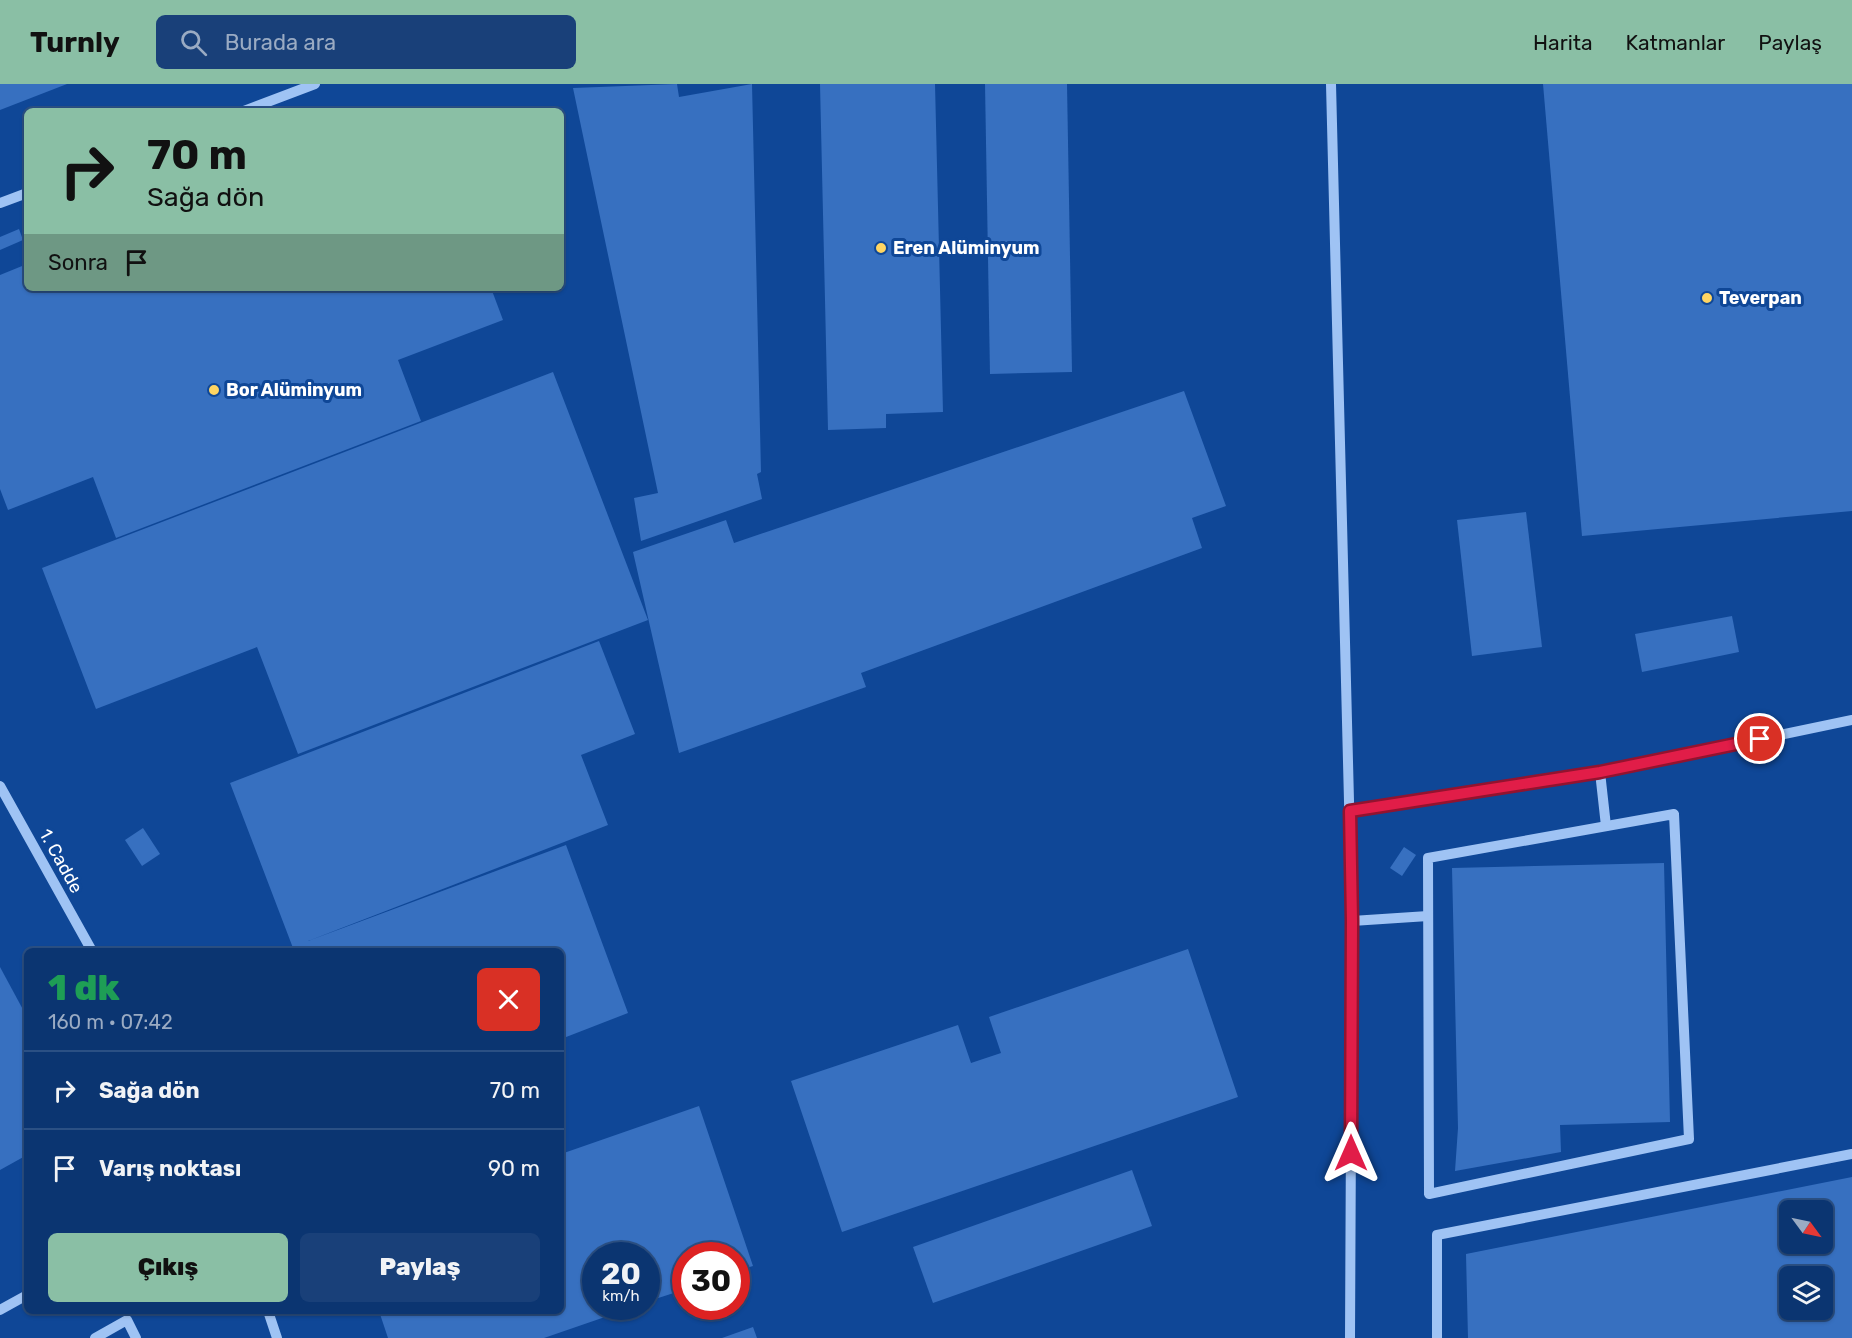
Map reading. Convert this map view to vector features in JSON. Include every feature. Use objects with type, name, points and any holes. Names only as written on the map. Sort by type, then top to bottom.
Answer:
[{"type":"street","points":[[252,108],[315,84]]},
{"type":"street","points":[[1331,84],[1352,921],[1350,1338]]},
{"type":"street","points":[[0,203],[24,194]]},
{"type":"street","points":[[1350,811],[1600,772],[1852,720]]},
{"type":"street","points":[[1600,772],[1606,826]]},
{"type":"street","name":"1. Cadde","points":[[0,786],[90,948]]},
{"type":"street","points":[[1674,814],[1689,1139],[1429,1194],[1428,858],[1606,826],[1674,814]]},
{"type":"street","points":[[1352,921],[1428,916]]},
{"type":"street","points":[[1437,1338],[1437,1235],[1852,1154]]},
{"type":"street","points":[[0,1310],[24,1297]]},
{"type":"street","points":[[269,1314],[277,1338]]},
{"type":"street","points":[[95,1338],[127,1320],[136,1338]]},
{"type":"building","points":[[0,84],[67,84],[0,110]]},
{"type":"building","points":[[677,84],[679,97],[752,84],[761,472],[757,474],[762,499],[641,541],[634,498],[658,493],[573,88]]},
{"type":"building","name":"Eren Alüminyum","points":[[820,84],[935,84],[943,412],[886,414],[886,428],[828,430]]},
{"type":"building","points":[[985,84],[1067,84],[1072,372],[990,374]]},
{"type":"building","name":"Teverpan","points":[[1543,84],[1852,84],[1852,511],[1582,536]]},
{"type":"building","points":[[19,229],[23,240],[0,250],[0,237]]},
{"type":"building","name":"Bor Alüminyum","points":[[24,265],[24,291],[492,291],[503,320],[398,360],[421,421],[116,538],[93,477],[8,510],[0,489],[0,275]]},
{"type":"building","points":[[553,372],[648,620],[298,754],[257,647],[96,709],[42,568]]},
{"type":"building","points":[[1184,391],[1226,506],[1192,518],[1202,548],[861,673],[866,687],[679,753],[633,552],[726,520],[734,543]]},
{"type":"building","points":[[1526,512],[1542,647],[1472,656],[1457,520]]},
{"type":"building","points":[[1732,616],[1739,652],[1642,672],[1635,634]]},
{"type":"building","points":[[599,641],[635,734],[581,755],[608,825],[308,941],[566,845],[628,1013],[564,1038],[564,948],[293,948],[230,783]]},
{"type":"building","points":[[143,828],[160,854],[142,866],[125,840]]},
{"type":"building","points":[[1404,847],[1416,855],[1402,876],[1390,868]]},
{"type":"building","points":[[1664,863],[1670,1122],[1560,1125],[1561,1152],[1455,1171],[1458,1128],[1452,868]]},
{"type":"building","points":[[1188,949],[1238,1097],[842,1232],[791,1081],[958,1025],[971,1063],[1001,1053],[989,1017]]},
{"type":"building","points":[[0,967],[24,1011],[24,1157],[0,1170]]},
{"type":"building","points":[[699,1106],[745,1242],[672,1242],[672,1294],[660,1297],[660,1242],[582,1242],[582,1320],[596,1320],[544,1338],[388,1338],[380,1314],[564,1314],[564,1153]]},
{"type":"building","points":[[1132,1170],[1152,1226],[933,1303],[913,1247]]},
{"type":"building","points":[[1852,1177],[1852,1338],[1468,1338],[1466,1254]]},
{"type":"building","points":[[753,1327],[757,1338],[722,1338]]},
{"type":"place","name":"Eren Alüminyum","points":[[881,248]]},
{"type":"place","name":"Teverpan","points":[[1707,298]]},
{"type":"place","name":"Bor Alüminyum","points":[[214,390]]},
{"type":"route","points":[[1351,1153],[1350,811],[1600,772],[1760,739]]}]
